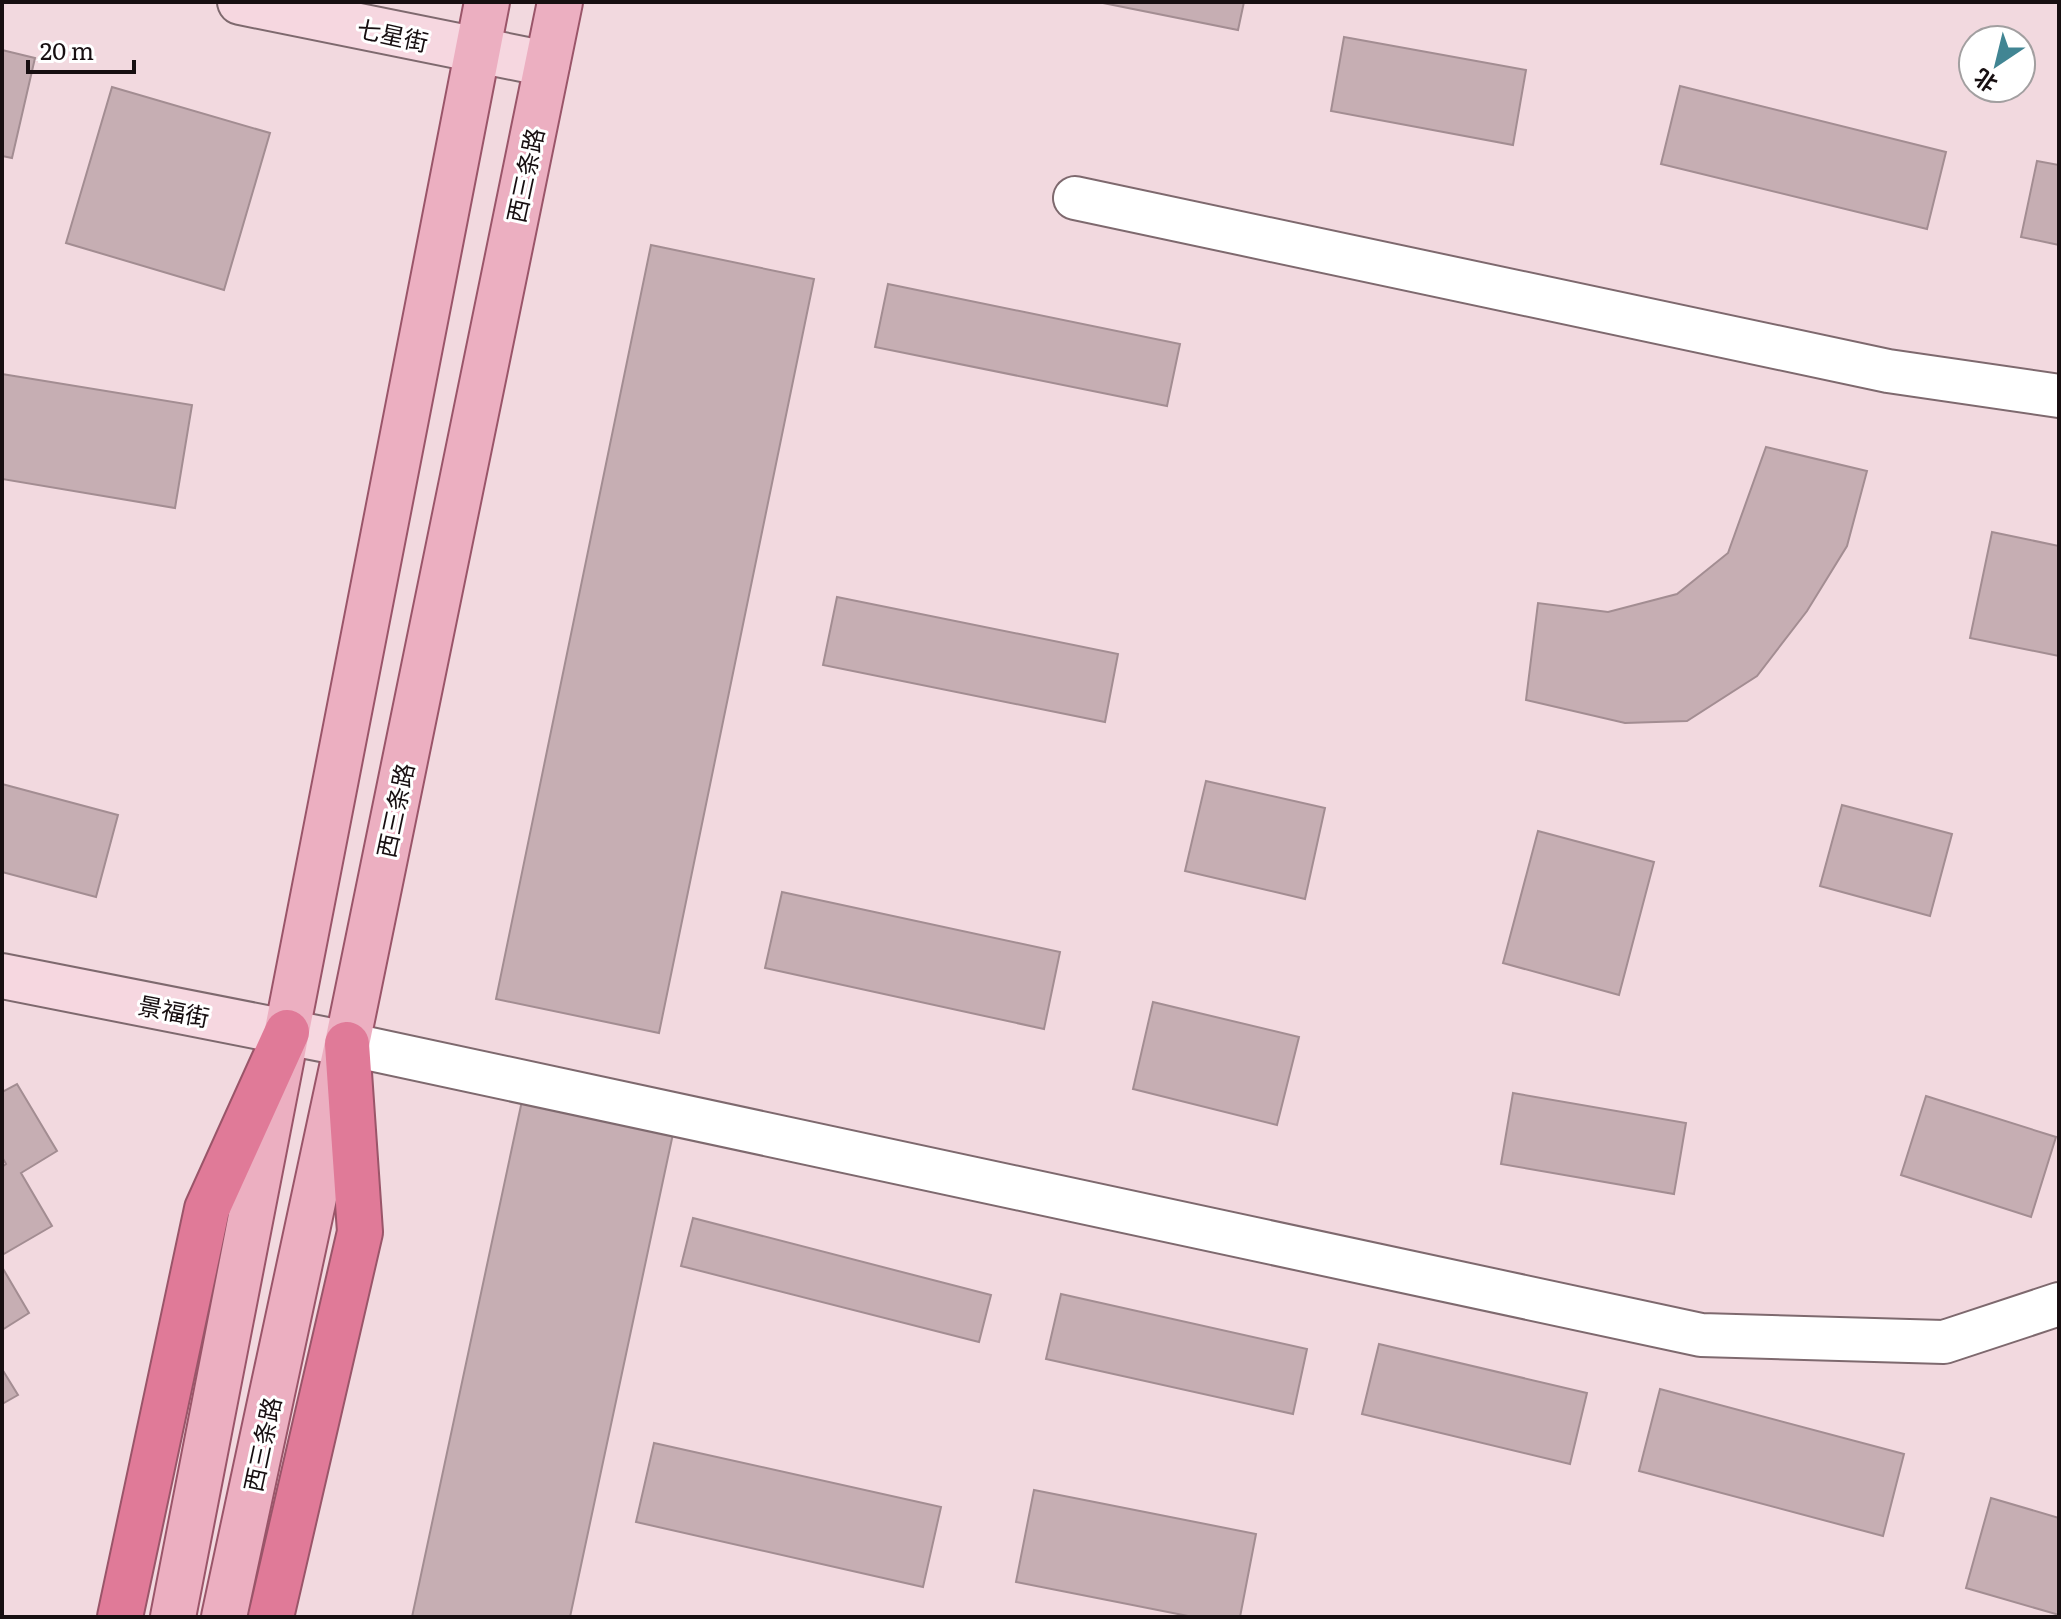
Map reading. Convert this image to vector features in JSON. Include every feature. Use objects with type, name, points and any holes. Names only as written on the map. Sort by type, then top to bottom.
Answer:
[{"type":"highway","points":[[120,1617],[207,1209],[287,1032]]},
{"type":"highway","points":[[271,1617],[360,1232],[347,1044]]},
{"type":"main road","points":[[173,1617],[487,2]]},
{"type":"main road","name":"西三条路","points":[[224,1617],[347,1044],[560,2]]},
{"type":"street","name":"七星街","points":[[240,2],[547,64]]},
{"type":"street","points":[[1075,198],[1888,371],[2059,396]]},
{"type":"street","name":"景福街","points":[[2,976],[347,1044]]},
{"type":"street","points":[[347,1044],[1701,1335],[1944,1342],[2059,1304]]},
{"type":"building","points":[[1098,2],[1244,2],[1238,30]]},
{"type":"building","points":[[1344,37],[1526,70],[1513,145],[1331,111]]},
{"type":"building","points":[[2,50],[35,58],[12,158],[2,156]]},
{"type":"building","points":[[1680,86],[1946,152],[1927,229],[1661,164]]},
{"type":"building","points":[[112,87],[270,133],[224,290],[66,243]]},
{"type":"building","points":[[2037,161],[2059,165],[2059,245],[2021,237]]},
{"type":"building","points":[[651,245],[814,279],[659,1033],[496,999]]},
{"type":"building","points":[[888,284],[1180,344],[1167,406],[875,347]]},
{"type":"building","points":[[2,374],[192,405],[175,508],[2,479]]},
{"type":"building","points":[[1766,447],[1867,471],[1847,546],[1807,611],[1757,676],[1687,721],[1625,723],[1526,700],[1538,603],[1608,612],[1677,594],[1728,553]]},
{"type":"building","points":[[1992,532],[2059,546],[2059,656],[1970,638]]},
{"type":"building","points":[[837,597],[1118,654],[1105,722],[823,665]]},
{"type":"building","points":[[1206,781],[1325,808],[1305,899],[1185,871]]},
{"type":"building","points":[[2,784],[118,815],[96,897],[2,872]]},
{"type":"building","points":[[1842,805],[1952,834],[1930,916],[1820,886]]},
{"type":"building","points":[[1538,831],[1654,862],[1619,995],[1503,963]]},
{"type":"building","points":[[782,892],[1060,952],[1044,1029],[765,968]]},
{"type":"building","points":[[1153,1002],[1299,1037],[1277,1125],[1133,1089]]},
{"type":"building","points":[[17,1084],[57,1151],[21,1173],[52,1226],[2,1255],[2,1167],[6,1164],[2,1157],[2,1092]]},
{"type":"building","points":[[1513,1093],[1686,1123],[1674,1194],[1501,1164]]},
{"type":"building","points":[[523,1096],[674,1129],[570,1617],[412,1617]]},
{"type":"building","points":[[1926,1096],[2056,1137],[2031,1217],[1901,1175]]},
{"type":"building","points":[[693,1218],[991,1295],[979,1342],[681,1266]]},
{"type":"building","points":[[2,1267],[29,1313],[2,1330]]},
{"type":"building","points":[[1061,1294],[1307,1349],[1293,1414],[1046,1359]]},
{"type":"building","points":[[1379,1344],[1587,1393],[1570,1464],[1362,1414]]},
{"type":"building","points":[[2,1369],[18,1395],[2,1404]]},
{"type":"building","points":[[1660,1389],[1904,1454],[1883,1536],[1639,1471]]},
{"type":"building","points":[[654,1443],[941,1507],[923,1587],[636,1522]]},
{"type":"building","points":[[1034,1490],[1256,1534],[1240,1617],[1193,1617],[1016,1582]]},
{"type":"building","points":[[1991,1498],[2059,1518],[2059,1615],[1966,1588]]}]
